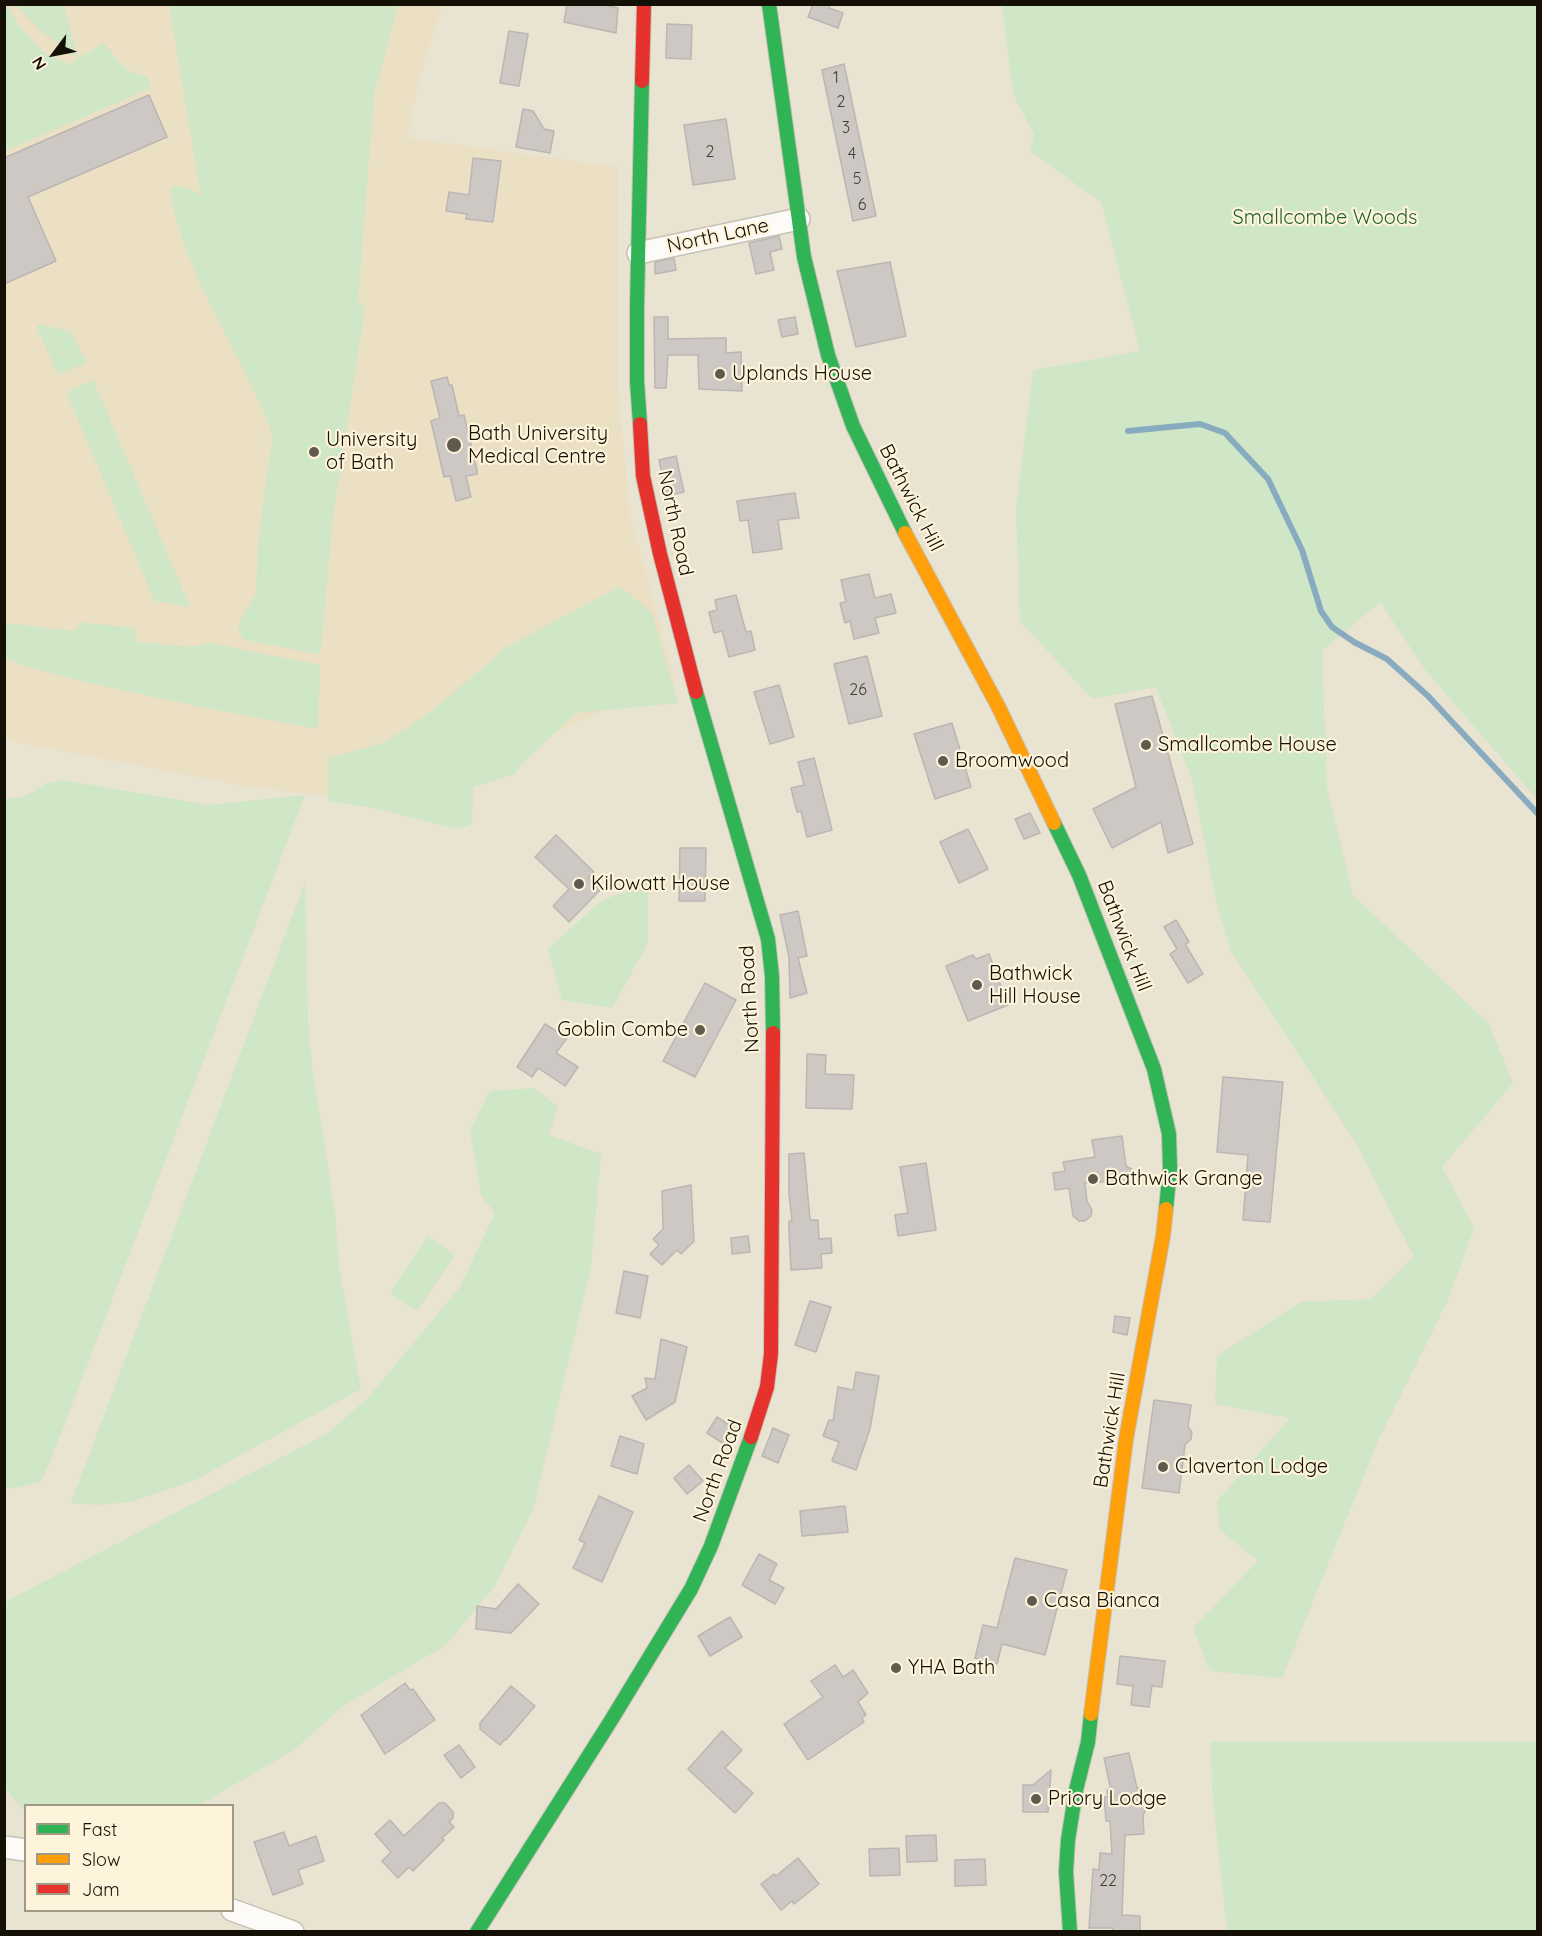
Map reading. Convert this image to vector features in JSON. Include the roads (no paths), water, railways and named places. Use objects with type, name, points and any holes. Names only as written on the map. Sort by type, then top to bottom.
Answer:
[{"type":"street","name":"North Road","points":[[477,1932],[691,1589],[711,1546],[758,1418],[767,1387],[771,1354],[773,1024],[772,976],[768,939],[706,731],[660,554],[643,476],[637,381],[644,4]]},
{"type":"street","name":"Bathwick Hill","points":[[769,4],[804,256],[819,322],[839,389],[853,426],[912,545],[998,706],[1075,866],[1154,1069],[1169,1134],[1170,1168],[1163,1236],[1126,1440],[1088,1742],[1076,1790],[1068,1840],[1066,1872],[1070,1932]]},
{"type":"street","name":"North Lane","points":[[638,253],[799,219]]},
{"type":"street","points":[[4,1847],[24,1850]]},
{"type":"street","points":[[234,1911],[293,1932]]},
{"type":"waterway","points":[[1128,431],[1200,424],[1225,433],[1268,479],[1302,550],[1321,611],[1332,627],[1354,642],[1387,659],[1428,696],[1538,814]]},
{"type":"place","name":"Uplands House","points":[[720,374]]},
{"type":"place","name":"Bath University Medical Centre","points":[[454,445]]},
{"type":"place","name":"University of Bath","points":[[314,452]]},
{"type":"place","name":"Smallcombe House","points":[[1146,745]]},
{"type":"place","name":"Broomwood","points":[[943,761]]},
{"type":"place","name":"Kilowatt House","points":[[579,884]]},
{"type":"place","name":"Bathwick Hill House","points":[[977,985]]},
{"type":"place","name":"Goblin Combe","points":[[700,1030]]},
{"type":"place","name":"Bathwick Grange","points":[[1093,1179]]},
{"type":"place","name":"Claverton Lodge","points":[[1163,1467]]},
{"type":"place","name":"Casa Bianca","points":[[1032,1601]]},
{"type":"place","name":"YHA Bath","points":[[896,1668]]},
{"type":"place","name":"Priory Lodge","points":[[1036,1799]]},
{"type":"park label","name":"Smallcombe Woods","points":[[1325,218]]}]
